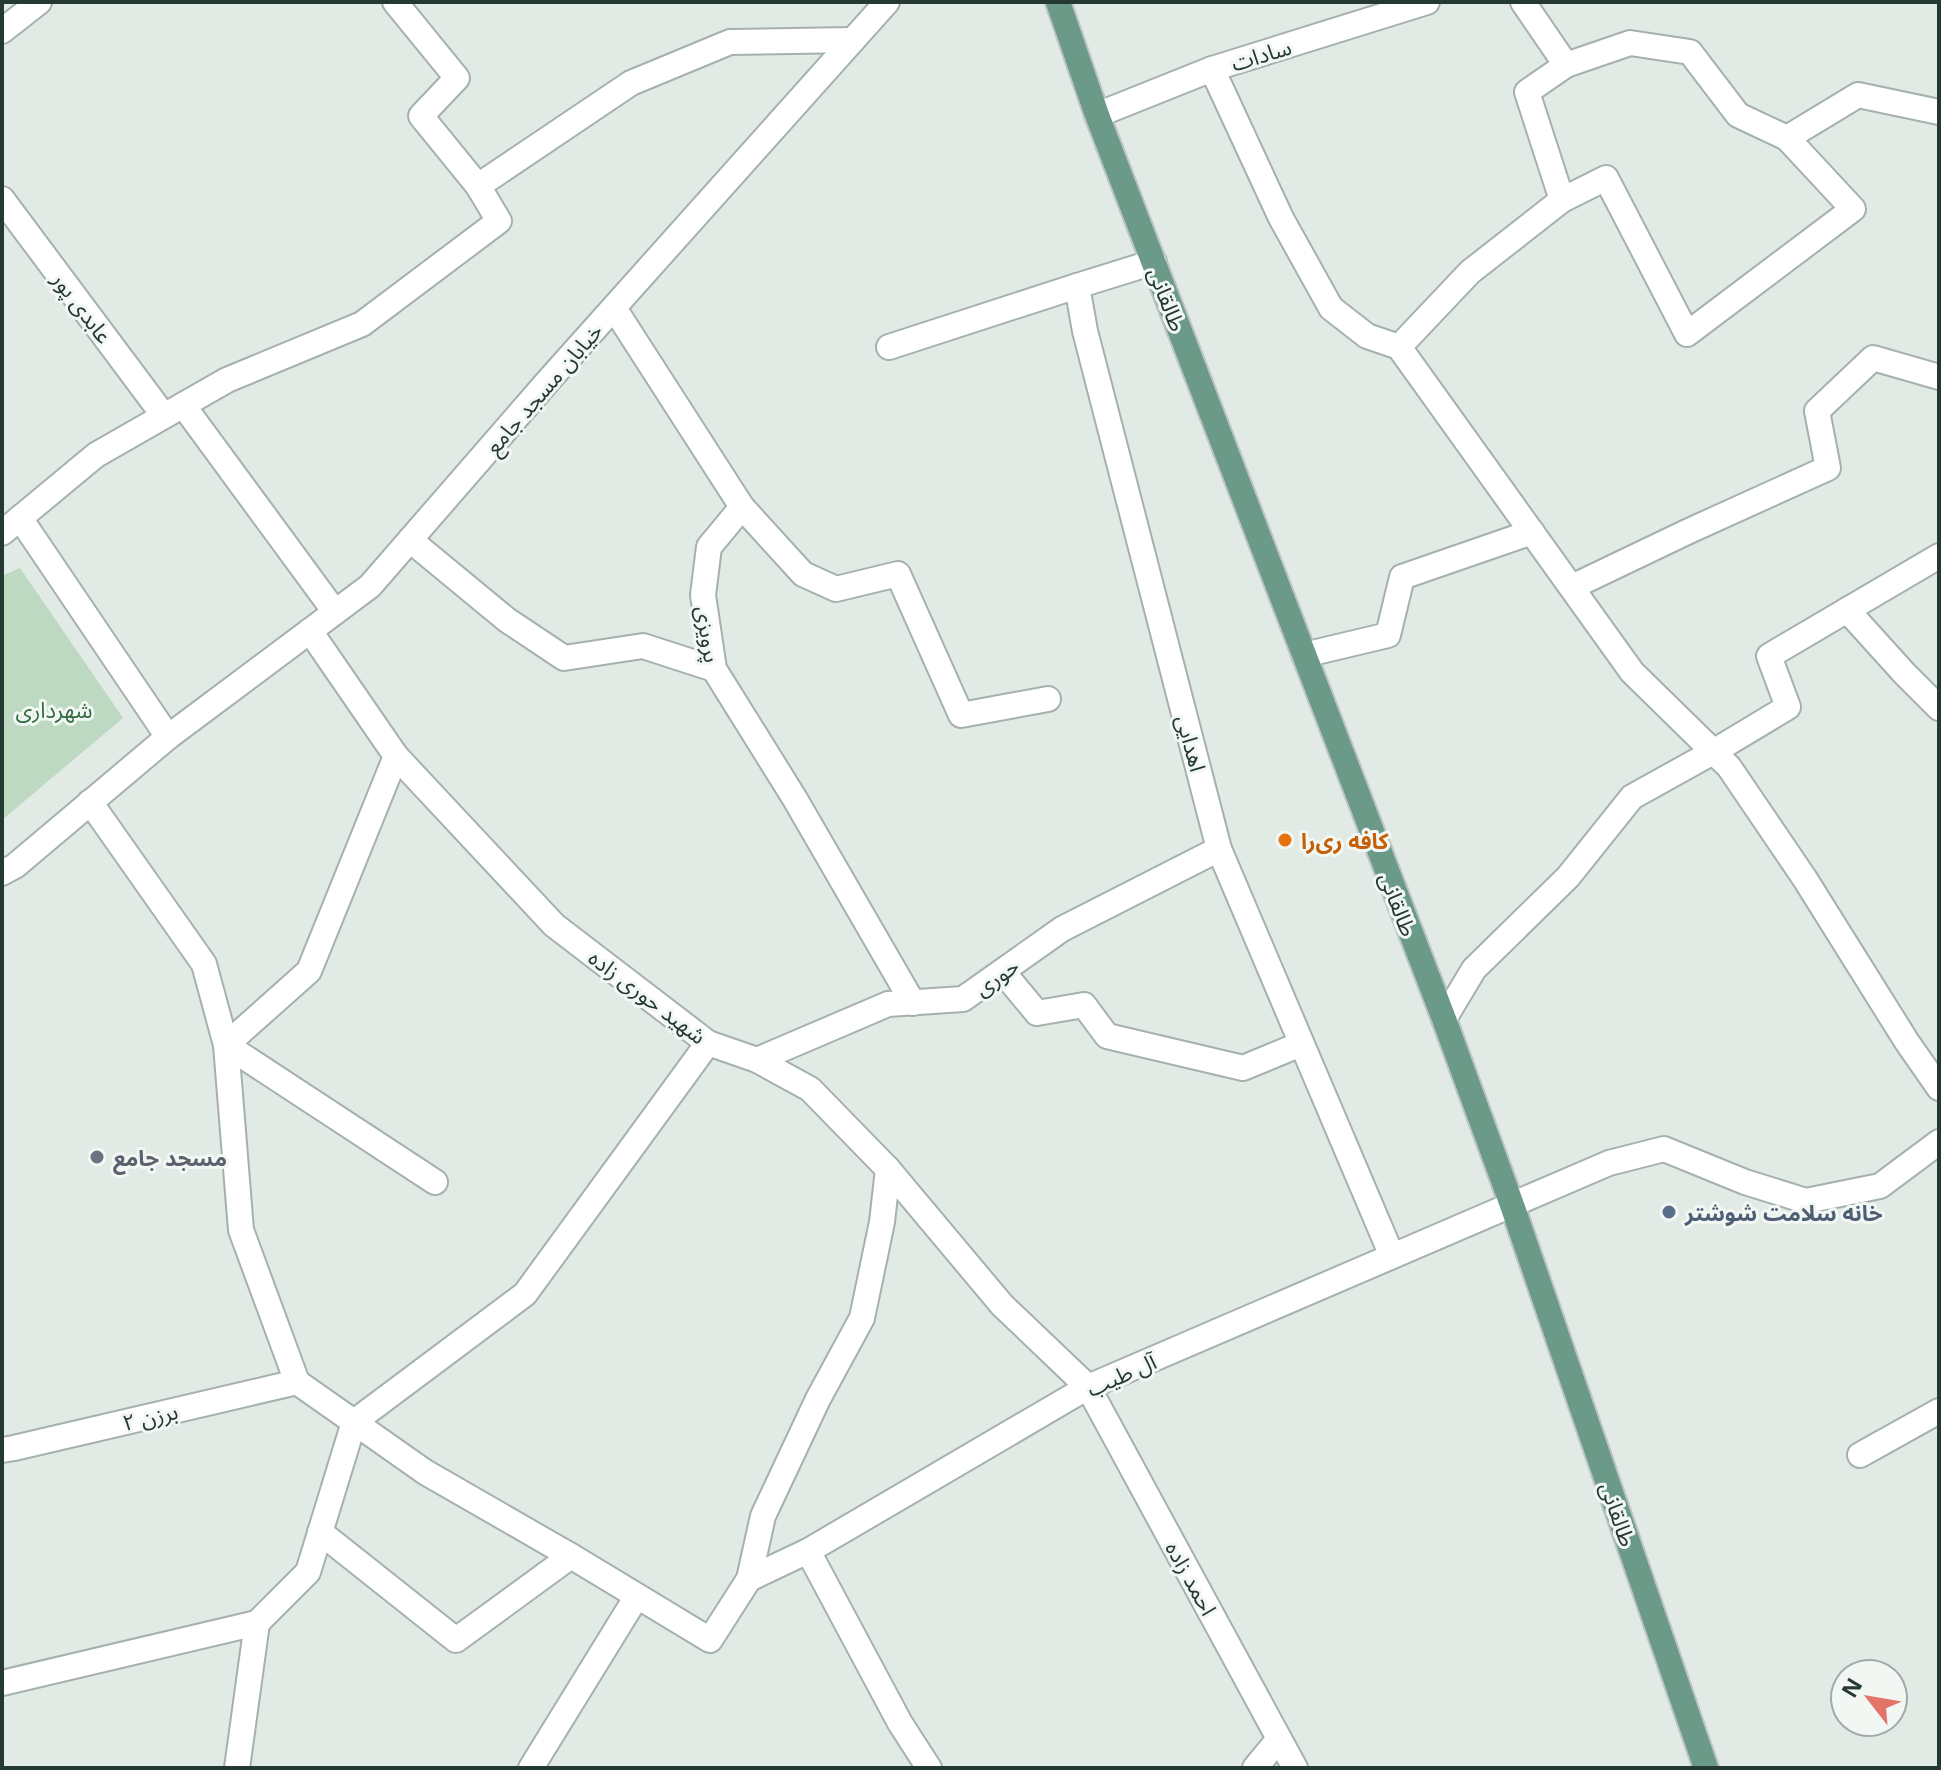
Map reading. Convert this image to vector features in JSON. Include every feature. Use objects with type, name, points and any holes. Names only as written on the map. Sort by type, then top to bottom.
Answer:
[{"type":"main road","name":"طالقانی","points":[[1058,2],[1097,115],[1444,1019],[1512,1205],[1706,1768]]},
{"type":"street","points":[[2,31],[39,2]]},
{"type":"street","points":[[2,873],[15,866],[168,737],[11,526],[96,455],[227,380],[362,324],[499,221],[478,186],[421,116],[457,78],[395,2]]},
{"type":"street","name":"خیابان مسجد جامع","points":[[168,737],[370,586],[887,2]]},
{"type":"street","name":"سادات","points":[[1097,115],[1212,69],[1427,2]]},
{"type":"street","points":[[1523,2],[1566,65]]},
{"type":"street","points":[[478,186],[631,83],[730,42],[853,40]]},
{"type":"street","points":[[1399,347],[1470,272],[1562,200],[1606,178],[1687,334],[1853,209],[1787,138],[1738,115],[1690,52],[1630,43],[1566,65],[1527,92],[1562,200]]},
{"type":"street","points":[[1212,69],[1281,218],[1331,308],[1367,336],[1399,347],[1632,672],[1729,767],[1939,1088]]},
{"type":"street","points":[[1787,138],[1858,95],[1939,112]]},
{"type":"street","name":"عابدی پور","points":[[2,199],[335,612]]},
{"type":"street","points":[[889,347],[1154,262]]},
{"type":"street","name":"اهدایی","points":[[1077,286],[1085,331],[1219,849],[1392,1256]]},
{"type":"street","points":[[614,308],[742,507],[803,574],[836,589],[898,574],[961,715],[1048,699]]},
{"type":"street","points":[[1572,587],[1828,468],[1817,411],[1873,358],[1939,377]]},
{"type":"street","name":"پرویزی","points":[[742,507],[709,547],[703,595],[714,669],[795,799],[913,1003]]},
{"type":"street","points":[[1304,655],[1388,635],[1402,577],[1532,532]]},
{"type":"street","points":[[410,540],[507,620],[564,658],[643,646],[714,669]]},
{"type":"street","points":[[1444,1019],[1474,969],[1568,877],[1632,797],[1788,707],[1769,656],[1939,556]]},
{"type":"street","points":[[1847,610],[1939,708]]},
{"type":"street","name":"شهید حوری زاده","points":[[310,631],[396,756],[554,925],[708,1043],[757,1060],[810,1089],[888,1169],[1002,1305],[1088,1387]]},
{"type":"street","points":[[226,1045],[309,971],[396,756]]},
{"type":"street","points":[[90,802],[204,964],[226,1045],[241,1230],[297,1382],[425,1472],[710,1640],[749,1579],[763,1516],[818,1399],[862,1318],[882,1222],[888,1169]]},
{"type":"street","name":"حوری","points":[[757,1060],[888,1004],[963,999],[1062,929],[1219,849]]},
{"type":"street","points":[[1003,972],[1037,1013],[1084,1005],[1107,1036],[1243,1068],[1301,1044]]},
{"type":"street","points":[[2,1683],[257,1623],[308,1572],[354,1422],[525,1294],[708,1043]]},
{"type":"street","points":[[226,1045],[435,1182]]},
{"type":"street","name":"آل طیب","points":[[749,1579],[808,1551],[1088,1387],[1609,1163],[1664,1149],[1745,1182],[1806,1201],[1880,1186],[1939,1142]]},
{"type":"street","name":"برزن ۲","points":[[2,1450],[297,1382]]},
{"type":"street","name":"احمد زاده","points":[[1088,1387],[1295,1768]]},
{"type":"street","points":[[1860,1455],[1939,1411]]},
{"type":"street","points":[[320,1532],[456,1640],[571,1556]]},
{"type":"street","points":[[808,1551],[900,1723],[929,1768]]},
{"type":"street","points":[[531,1768],[637,1596]]},
{"type":"street","points":[[237,1768],[257,1623]]},
{"type":"street","points":[[1255,1768],[1279,1739]]},
{"type":"green space","name":"شهرداری","points":[[20,568],[123,718],[2,820],[2,576]]},
{"type":"place","name":"کافه‌ ری‌را","points":[[1285,840]]},
{"type":"place","name":"مسجد جامع","points":[[97,1157]]},
{"type":"place","name":"خانه سلامت شوشتر","points":[[1669,1212]]}]
